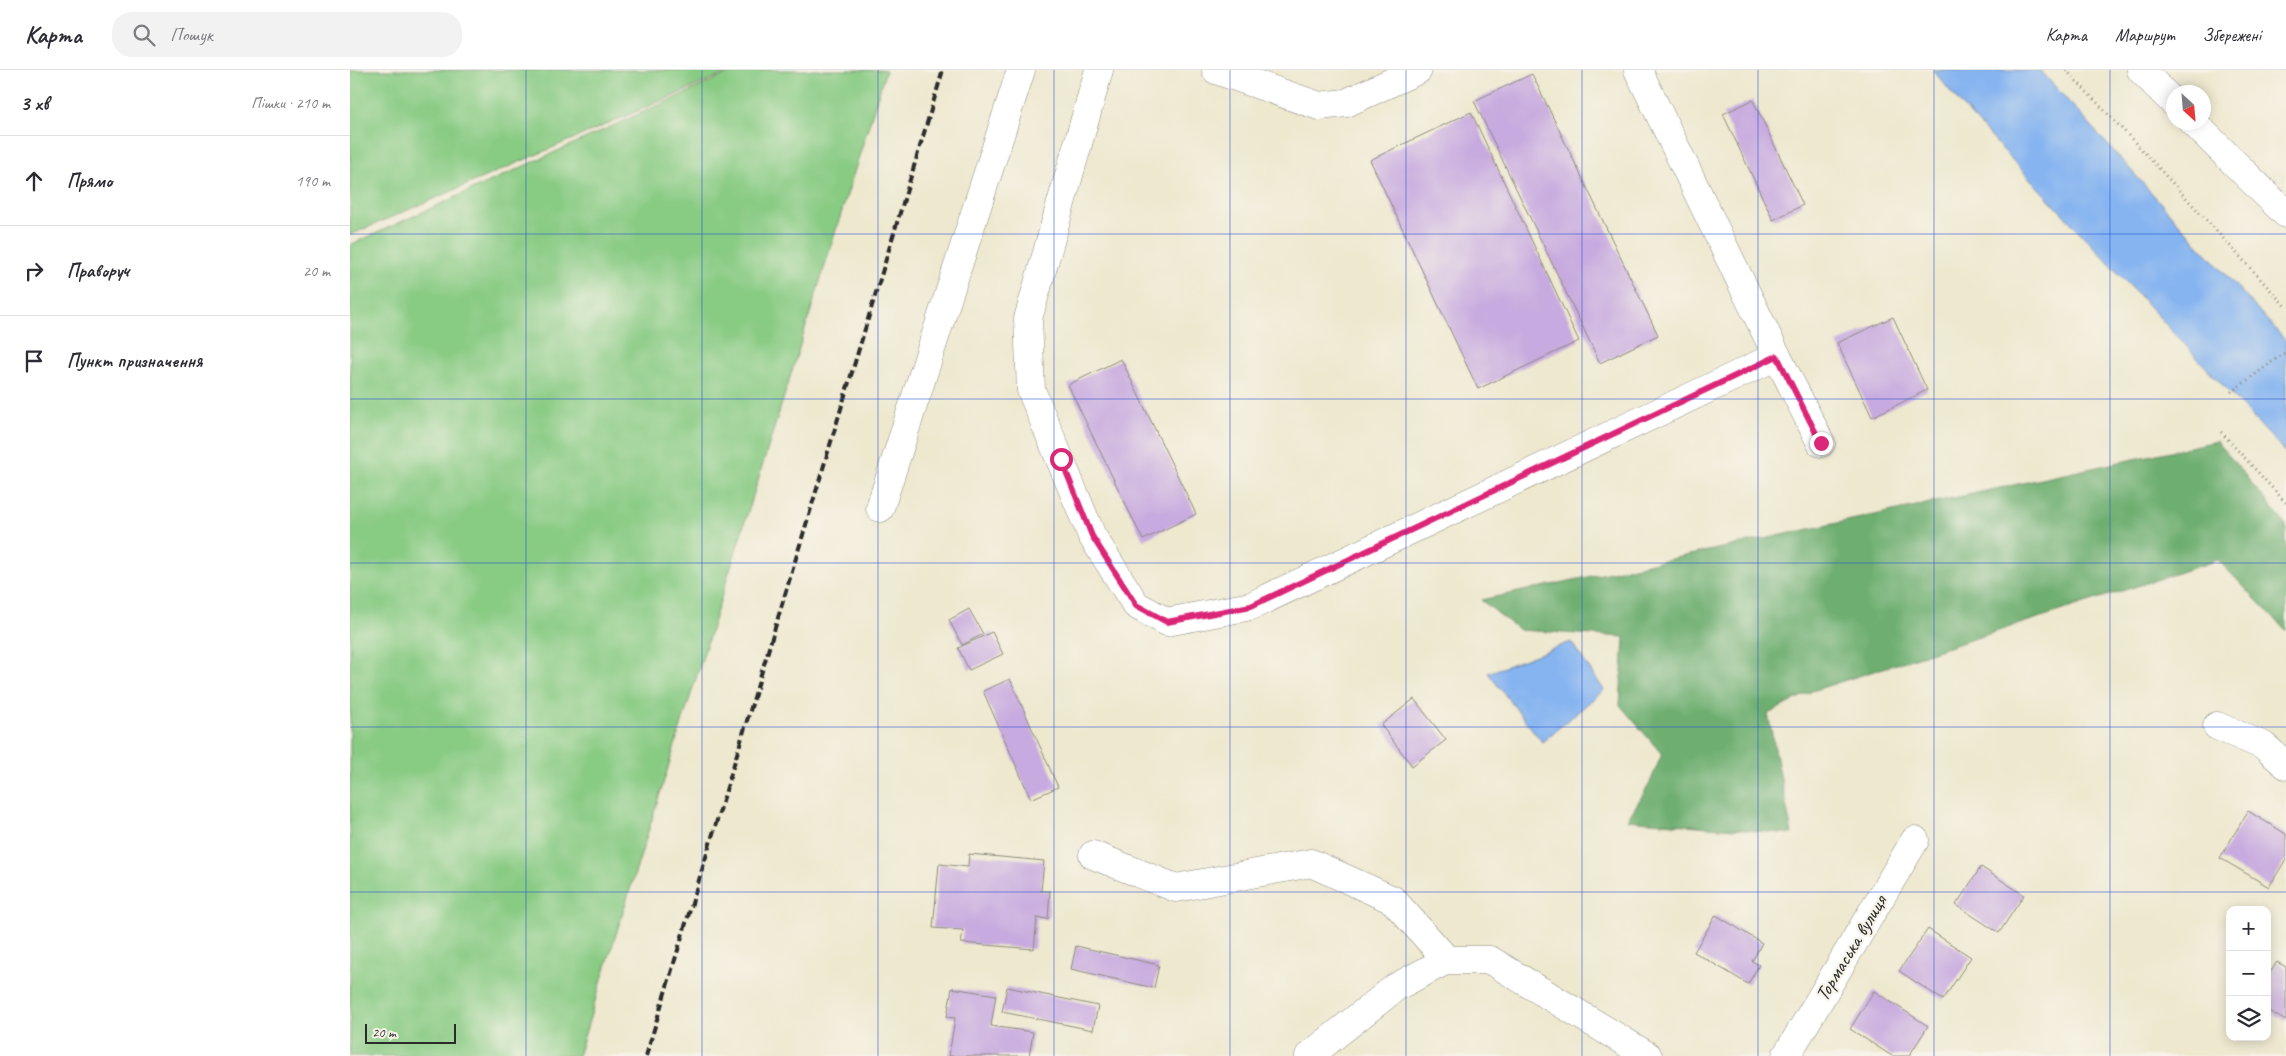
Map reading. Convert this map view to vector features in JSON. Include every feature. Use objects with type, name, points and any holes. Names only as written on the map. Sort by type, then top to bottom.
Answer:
[{"type":"street","points":[[880,508],[1021,70]]},
{"type":"street","points":[[1099,70],[1028,319],[1031,390],[1092,536],[1136,605],[1167,622],[1251,606],[1777,356]]},
{"type":"street","points":[[1216,70],[1319,106],[1346,103],[1418,70]]},
{"type":"street","points":[[1638,70],[1821,443]]},
{"type":"street","points":[[2141,70],[2166,95]]},
{"type":"street","points":[[2201,130],[2286,214]]},
{"type":"street","points":[[2217,726],[2264,746],[2286,765]]},
{"type":"street","name":"Тормаська вулиця","points":[[1786,1056],[1915,840]]},
{"type":"street","points":[[1093,855],[1176,888],[1311,863],[1393,900],[1447,960]]},
{"type":"street","points":[[1309,1056],[1396,987],[1447,960],[1490,960],[1648,1056]]},
{"type":"path","points":[[2066,70],[2144,152],[2286,308]]},
{"type":"path","points":[[2231,392],[2286,352]]},
{"type":"path","points":[[2221,432],[2286,503]]},
{"type":"green space","points":[[350,70],[733,70],[350,235]]},
{"type":"green space","points":[[736,70],[886,70],[578,1056],[350,1056],[350,245]]},
{"type":"green space","points":[[2217,441],[2286,525],[2286,631],[2218,560],[1812,691],[1768,714],[1792,834],[1627,820],[1649,785],[1662,754],[1620,705],[1624,637],[1519,630],[1481,600]]},
{"type":"water","points":[[1933,70],[2040,70],[2286,341],[2286,453],[1963,107]]},
{"type":"water","points":[[1571,642],[1604,690],[1542,742],[1488,673]]},
{"type":"building","points":[[1532,74],[1658,335],[1600,363],[1474,101]]},
{"type":"building","points":[[1753,100],[1803,205],[1773,220],[1723,114]]},
{"type":"building","points":[[1471,112],[1579,341],[1478,389],[1370,160]]},
{"type":"building","points":[[1893,317],[1927,390],[1872,417],[1837,343]]},
{"type":"building","points":[[1121,359],[1196,514],[1143,540],[1068,385]]},
{"type":"building","points":[[969,609],[983,634],[962,645],[949,620]]},
{"type":"building","points":[[992,632],[1003,654],[969,670],[958,648]]},
{"type":"building","points":[[1010,679],[1058,787],[1031,799],[983,691]]},
{"type":"building","points":[[1414,699],[1446,740],[1412,766],[1381,725]]},
{"type":"building","points":[[2248,811],[2286,834],[2286,859],[2269,887],[2220,858]]},
{"type":"building","points":[[969,854],[1044,861],[1041,891],[1050,891],[1048,919],[1037,918],[1034,949],[961,943],[963,930],[933,928],[939,864],[968,867]]},
{"type":"building","points":[[1981,867],[2024,895],[1999,933],[1956,905]]},
{"type":"building","points":[[1716,915],[1762,943],[1752,961],[1759,965],[1748,984],[1694,952]]},
{"type":"building","points":[[1928,929],[1971,957],[1943,1000],[1899,971]]},
{"type":"building","points":[[1076,946],[1159,965],[1154,988],[1071,969]]},
{"type":"building","points":[[2277,962],[2286,967],[2286,1021],[2271,1012],[2271,971]]},
{"type":"building","points":[[1007,987],[1098,1006],[1093,1030],[1002,1012]]},
{"type":"building","points":[[952,988],[996,995],[991,1026],[1033,1032],[1029,1056],[949,1056],[955,1018],[947,1017]]},
{"type":"building","points":[[1874,991],[1928,1026],[1909,1056],[1892,1056],[1850,1029]]},
{"type":"railway","points":[[646,1056],[943,70]]},
{"type":"route","points":[[1061,459],[1092,536],[1136,605],[1167,622],[1251,606],[1777,356],[1821,443]]}]
